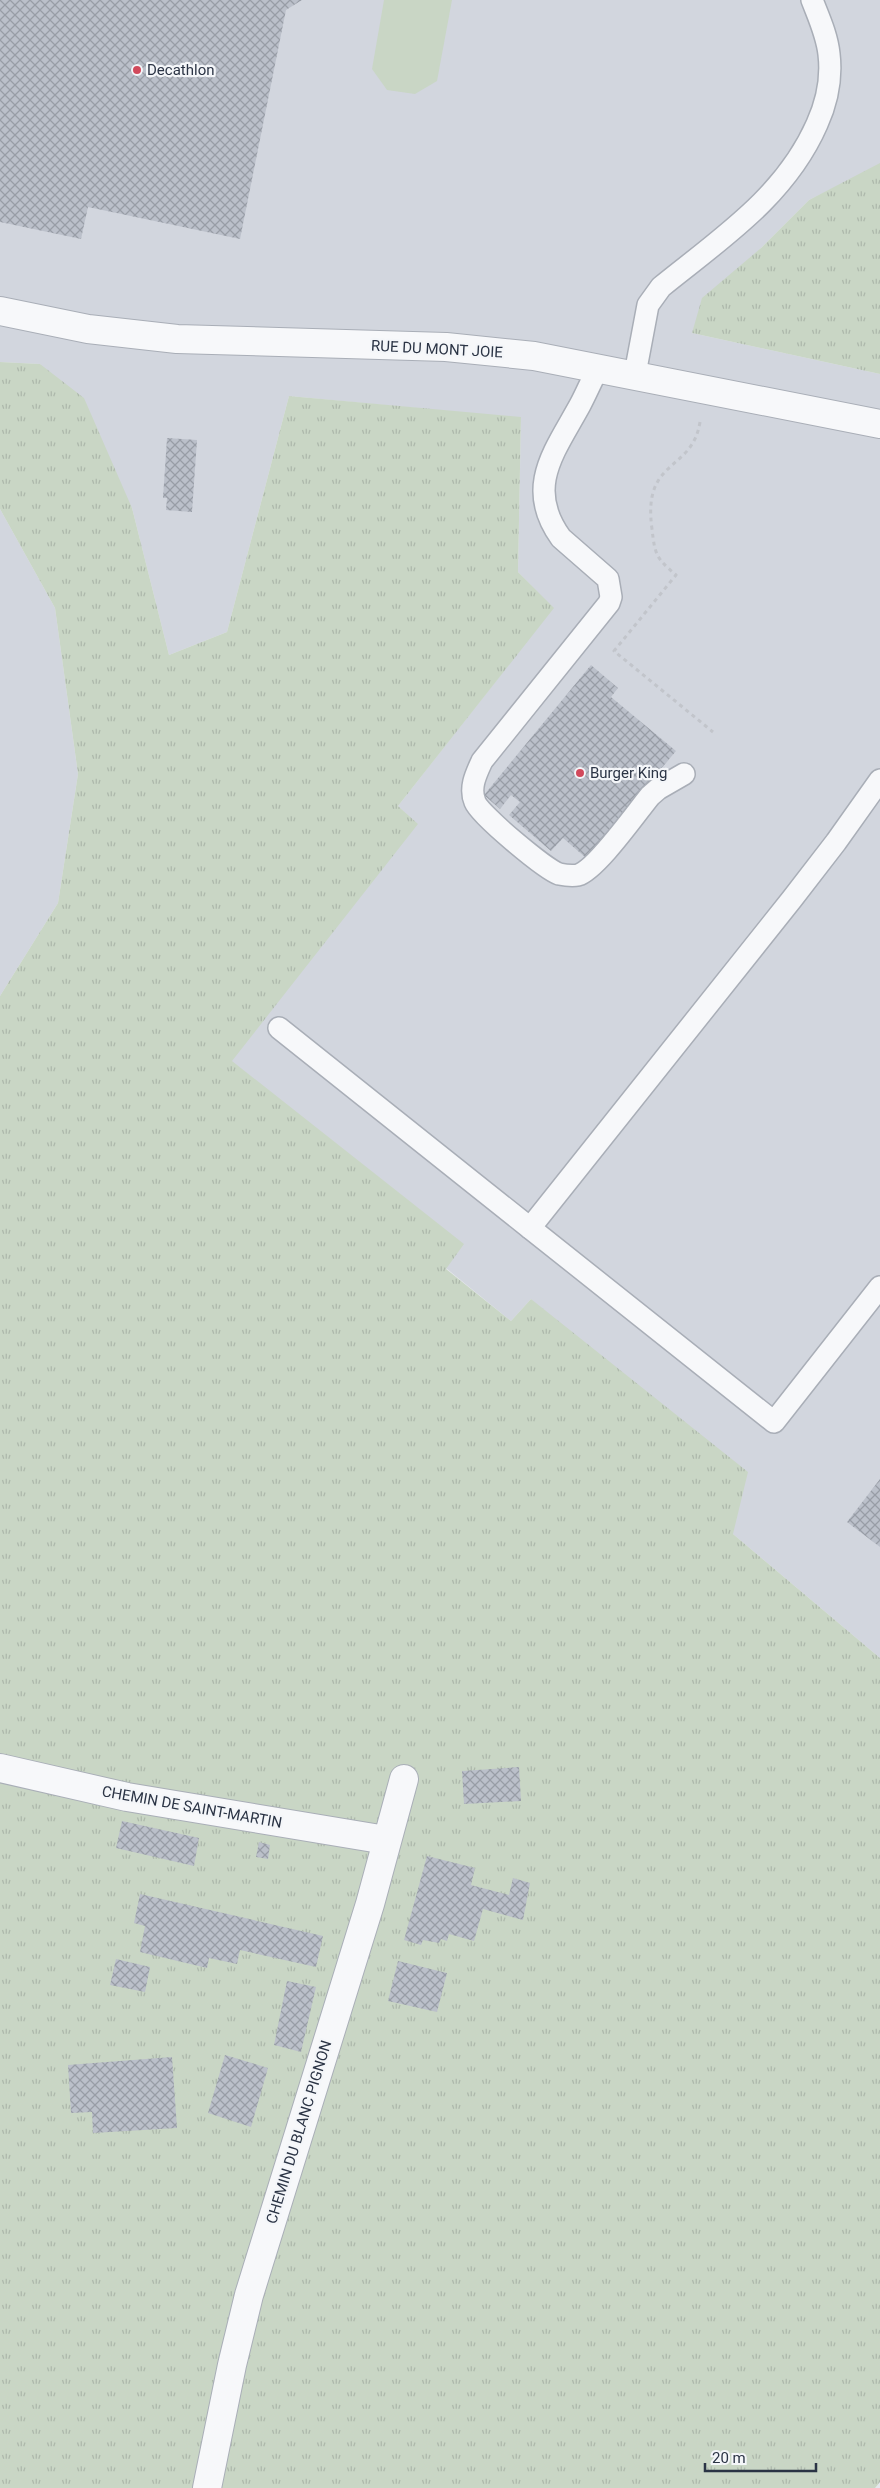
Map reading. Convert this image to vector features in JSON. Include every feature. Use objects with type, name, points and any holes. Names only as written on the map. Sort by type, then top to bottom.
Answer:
[{"type":"street","name":"RUE DU MONT JOIE","points":[[0,311],[72,326],[169,338],[234,342],[446,347],[534,356],[635,374],[877,425]]},
{"type":"street","name":"CHEMIN DE SAINT-MARTIN","points":[[0,1768],[127,1797],[386,1840]]},
{"type":"street","name":"CHEMIN DU BLANC PIGNON","points":[[207,2488],[232,2365],[249,2295],[367,1914],[404,1779]]},
{"type":"lane","points":[[635,374],[648,305],[653,296],[661,287],[724,238],[757,209],[778,187],[809,142],[822,114],[830,74],[829,53],[824,32],[812,0]]},
{"type":"lane","points":[[598,367],[549,462],[544,496],[549,520],[561,538],[608,579],[611,597],[609,603],[482,761],[474,781],[475,802],[483,814],[544,864],[559,874],[577,875],[591,867],[658,788],[684,774]]},
{"type":"lane","points":[[530,1228],[798,892],[880,780]]},
{"type":"lane","points":[[279,1028],[774,1422],[880,1287]]},
{"type":"path","points":[[705,390],[695,440],[689,449],[655,483],[650,500],[654,544],[658,560],[676,575],[614,651],[713,732]]},
{"type":"shaded area","points":[[0,0],[880,0],[880,165],[809,200],[761,248],[692,333],[880,374],[880,1658],[733,1534],[531,1299],[511,1321],[446,1268],[463,1244],[231,1061],[417,824],[398,806],[553,608],[518,572],[521,418],[289,396],[227,632],[169,655],[132,508],[40,364],[0,362]]},
{"type":"shaded area","points":[[0,509],[55,608],[78,774],[58,903],[0,996]]},
{"type":"green space","points":[[384,0],[452,0],[437,81],[415,94],[387,90],[372,69]]},
{"type":"green space","points":[[880,163],[880,374],[692,333],[702,298],[761,248],[809,200]]},
{"type":"green space","points":[[0,362],[40,364],[84,398],[132,508],[169,655],[227,632],[289,396],[521,417],[518,572],[554,608],[398,806],[418,824],[232,1061],[464,1244],[446,1269],[511,1321],[531,1299],[748,1472],[733,1534],[880,1658],[880,2482],[875,2488],[0,2488],[0,996],[58,903],[78,774],[55,608],[0,509]]},
{"type":"building","name":"Decathlon","points":[[0,0],[302,0],[286,10],[240,239],[88,207],[81,239],[0,222]]},
{"type":"building","points":[[167,438],[197,440],[192,512],[166,510],[167,498],[163,498]]},
{"type":"building","name":"Burger King","points":[[591,665],[618,688],[611,697],[676,751],[586,858],[563,838],[551,851],[509,815],[520,802],[511,795],[500,809],[484,795]]},
{"type":"building","points":[[880,1479],[880,1547],[847,1522]]},
{"type":"building","points":[[519,1767],[521,1801],[464,1804],[462,1771]]},
{"type":"building","points":[[122,1821],[199,1838],[194,1866],[116,1848]]},
{"type":"building","points":[[259,1842],[270,1845],[268,1859],[256,1857]]},
{"type":"building","points":[[427,1856],[475,1868],[471,1885],[509,1895],[513,1878],[530,1883],[523,1920],[483,1909],[474,1941],[449,1934],[447,1941],[441,1939],[439,1943],[423,1940],[421,1945],[404,1940]]},
{"type":"building","points":[[140,1894],[323,1936],[316,1967],[240,1950],[237,1964],[209,1958],[207,1968],[140,1952],[145,1926],[134,1923]]},
{"type":"building","points":[[116,1959],[150,1967],[145,1992],[110,1985]]},
{"type":"building","points":[[398,1961],[447,1973],[437,2012],[388,2001]]},
{"type":"building","points":[[287,1981],[316,1987],[301,2052],[274,2045]]},
{"type":"building","points":[[225,2055],[268,2068],[251,2127],[208,2113]]},
{"type":"building","points":[[172,2057],[177,2128],[93,2133],[92,2112],[71,2113],[68,2065]]},
{"type":"place","name":"Decathlon","points":[[137,70]]},
{"type":"place","name":"Burger King","points":[[580,773]]}]
